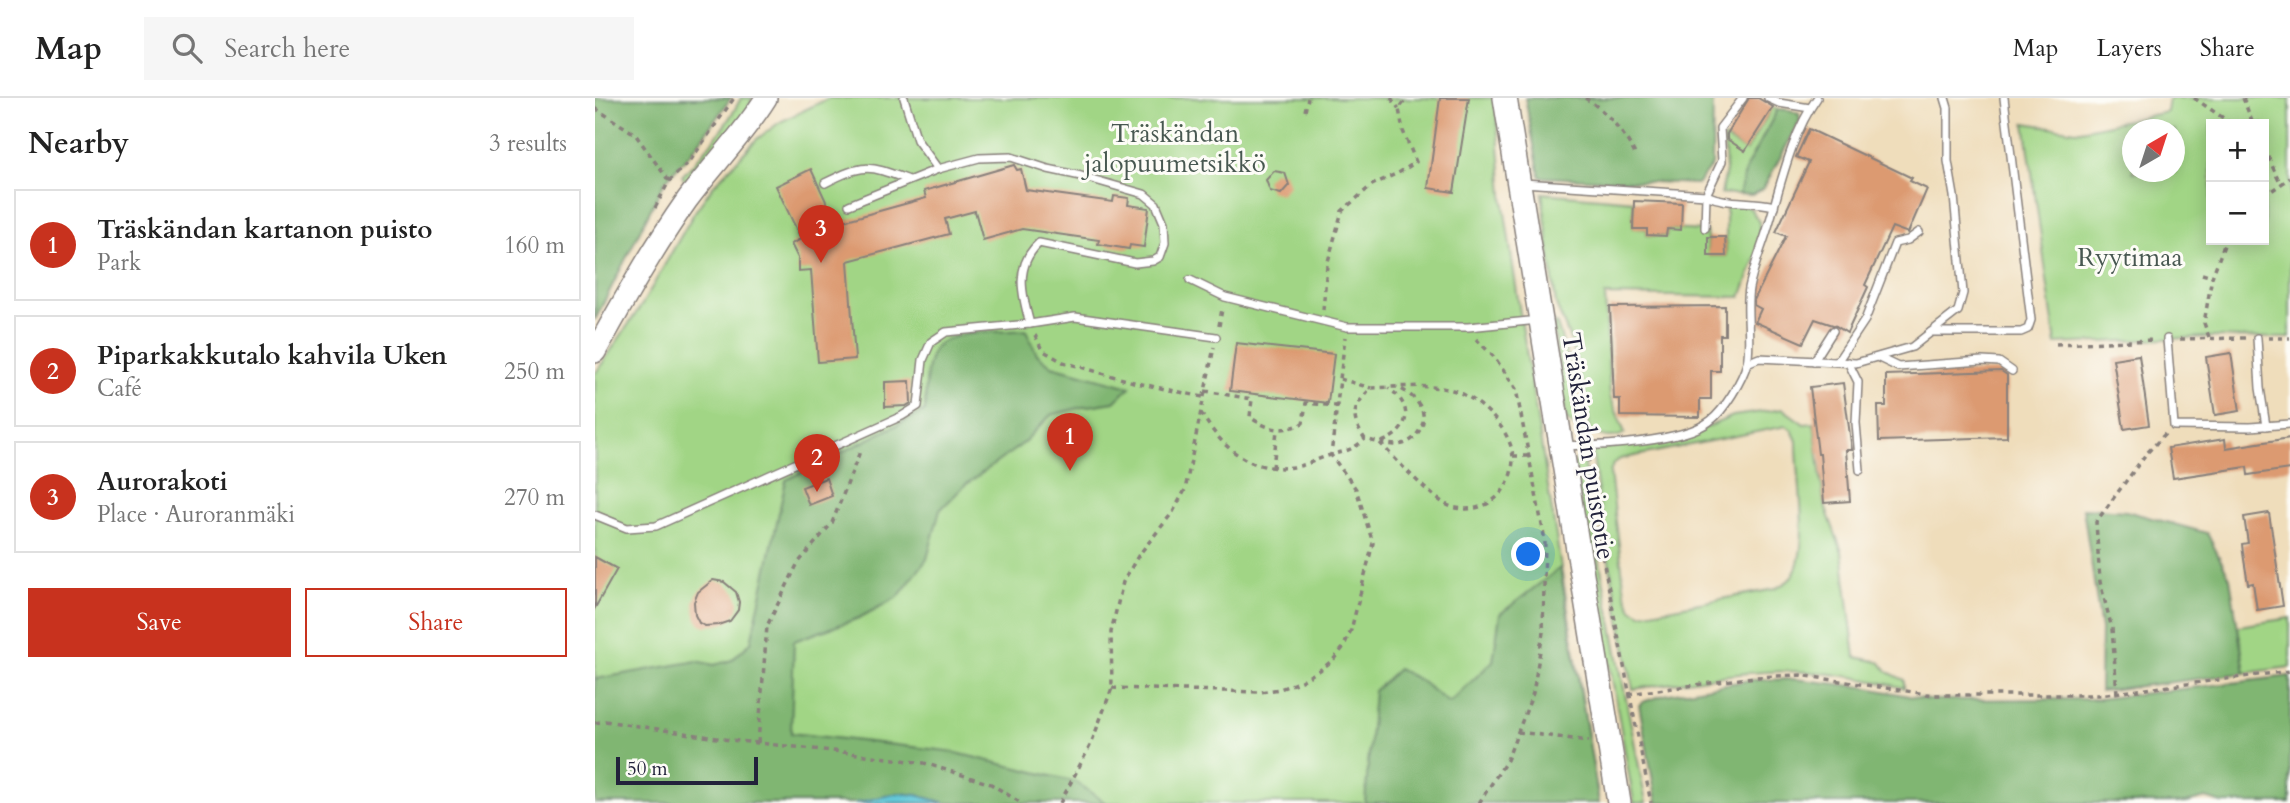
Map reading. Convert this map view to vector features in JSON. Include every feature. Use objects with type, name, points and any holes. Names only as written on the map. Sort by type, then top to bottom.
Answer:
[{"type":"main road","points":[[595,352],[634,283],[688,199],[735,144],[767,98]]},
{"type":"main road","name":"Träskändan puistotie","points":[[1505,98],[1619,803]]},
{"type":"lane","points":[[904,98],[917,140],[938,169]]},
{"type":"lane","points":[[1705,228],[1706,195],[1723,161],[1720,128],[1743,98]]},
{"type":"lane","points":[[1768,98],[1779,103],[1810,108]]},
{"type":"lane","points":[[1560,445],[1587,446],[1679,434],[1710,422],[1728,400],[1747,363],[1749,287],[1793,148],[1805,115],[1817,98]]},
{"type":"lane","points":[[1747,363],[1759,358],[1848,362],[1878,357],[1912,346],[1958,312],[1962,293],[1954,196],[1948,161],[1948,108],[1945,98]]},
{"type":"lane","points":[[1931,332],[2028,330],[2031,320],[2004,98]]},
{"type":"lane","points":[[849,205],[938,169],[979,158],[1011,157],[1144,194],[1156,204],[1164,223],[1165,243],[1160,257],[1153,261],[1135,263],[1039,243],[1030,251],[1024,264],[1021,289],[1030,324]]},
{"type":"lane","points":[[825,183],[854,169],[876,168],[910,180]]},
{"type":"lane","points":[[1519,183],[1706,195],[1721,202],[1755,201],[1774,206]]},
{"type":"lane","points":[[1837,362],[1865,320],[1895,243],[1908,240],[1919,232]]},
{"type":"lane","points":[[1190,280],[1225,297],[1347,327],[1468,327],[1540,320]]},
{"type":"lane","points":[[595,514],[627,528],[656,526],[869,433],[918,406],[923,360],[931,342],[946,332],[1075,317],[1216,337]]},
{"type":"lane","points":[[1814,361],[1833,331]]},
{"type":"lane","points":[[2257,338],[2259,388],[2266,426]]},
{"type":"lane","points":[[2167,340],[2174,426],[2290,424]]},
{"type":"lane","points":[[1878,357],[1898,367],[1982,361],[1999,362],[2012,371]]},
{"type":"lane","points":[[1848,362],[1858,382],[1856,423],[1860,470]]},
{"type":"path","points":[[1305,111],[1308,98]]},
{"type":"path","points":[[1321,321],[1327,265],[1342,211],[1372,185],[1416,162],[1403,131],[1399,109],[1391,98]]},
{"type":"path","points":[[1399,109],[1407,98]]},
{"type":"path","points":[[1585,98],[1617,127],[1635,154]]},
{"type":"path","points":[[2194,98],[2225,119]]},
{"type":"path","points":[[2243,98],[2251,119]]},
{"type":"path","points":[[595,108],[635,134],[669,181]]},
{"type":"path","points":[[2269,160],[2280,183]]},
{"type":"path","points":[[2269,192],[2290,178]]},
{"type":"path","points":[[2209,337],[2204,323],[2212,277],[2224,245]]},
{"type":"path","points":[[2202,274],[2212,277]]},
{"type":"path","points":[[1060,803],[1091,744],[1112,688],[1111,632],[1122,582],[1138,556],[1173,512],[1185,490],[1225,297]]},
{"type":"path","points":[[1030,324],[1042,350],[1063,362],[1137,383],[1203,397]]},
{"type":"path","points":[[1112,688],[1260,692],[1280,689],[1301,681],[1333,660],[1343,648],[1373,542],[1356,489],[1331,455],[1347,327]]},
{"type":"path","points":[[1468,327],[1495,358],[1516,389],[1545,541],[1543,632],[1533,693],[1507,760],[1479,803]]},
{"type":"path","points":[[1339,379],[1371,388],[1427,387],[1453,391],[1471,398],[1485,408],[1496,421],[1513,456],[1509,482],[1495,501],[1481,507],[1449,506],[1380,443]]},
{"type":"path","points":[[1380,443],[1393,438],[1401,429],[1406,415],[1400,397],[1386,387]]},
{"type":"path","points":[[1371,388],[1357,405],[1354,413],[1356,423],[1366,439],[1399,445],[1410,441],[1423,426],[1423,410],[1417,400],[1397,387]]},
{"type":"path","points":[[1205,391],[1252,399],[1250,417],[1277,430],[1289,430],[1303,423],[1306,403],[1337,406]]},
{"type":"path","points":[[1200,412],[1214,435],[1230,450],[1246,460],[1273,468],[1294,467],[1351,451],[1366,439]]},
{"type":"path","points":[[2117,693],[2112,629],[2100,582],[2096,522],[2146,454],[2174,426]]},
{"type":"path","points":[[1273,468],[1277,430]]},
{"type":"path","points":[[758,743],[767,626],[798,563],[832,523],[869,433]]},
{"type":"path","points":[[1587,446],[1601,549],[1651,803]]},
{"type":"path","points":[[1513,456],[1530,456]]},
{"type":"path","points":[[1628,694],[1755,677],[1800,675],[1933,695],[2085,695],[2290,671]]},
{"type":"path","points":[[595,723],[618,723],[924,763],[991,784],[1021,803]]},
{"type":"path","points":[[1518,732],[1587,741],[1644,770]]},
{"type":"green space","points":[[595,98],[731,98],[694,149],[665,181],[595,320]]},
{"type":"green space","points":[[741,98],[752,98],[750,108],[691,180],[685,181],[682,176],[722,130]]},
{"type":"green space","name":"Träskändan jalopuumetsikkö","points":[[829,98],[1495,98],[1504,206],[1599,803],[595,803],[595,374],[643,303],[694,213],[714,185],[757,139],[780,122]]},
{"type":"green space","points":[[1525,98],[1713,98],[1712,165],[1697,184],[1540,177]]},
{"type":"green space","name":"Ryytimaa","points":[[2169,98],[2290,98],[2290,338],[2209,337],[2056,344],[2025,123],[2076,131],[2122,121],[2122,182],[2185,182],[2185,119],[2133,119],[2167,112]]},
{"type":"green space","points":[[1773,107],[1778,109],[1747,166],[1739,194],[1721,194],[1726,171],[1724,138],[1746,151]]},
{"type":"green space","points":[[1778,109],[1799,114],[1800,121],[1763,189],[1752,195],[1739,194],[1747,166]]},
{"type":"green space","points":[[1542,193],[1634,201],[1633,228],[1647,229],[1647,235],[1666,236],[1667,229],[1706,231],[1709,256],[1726,256],[1726,206],[1743,205],[1751,209],[1759,222],[1757,255],[1741,297],[1605,295],[1610,396],[1625,433],[1621,435],[1607,437],[1590,431],[1586,399],[1571,341],[1556,305]]},
{"type":"green space","points":[[1553,322],[1557,324],[1569,363],[1579,430],[1566,419]]},
{"type":"green space","points":[[1026,330],[1037,354],[1052,366],[1130,387],[1114,402],[1051,415],[1021,445],[964,486],[940,510],[927,559],[898,597],[859,618],[794,641],[791,733],[948,751],[1076,782],[1106,803],[595,803],[595,679],[697,661],[714,665],[732,660],[751,642],[786,480],[925,411],[929,361],[936,347],[943,341],[965,335]]},
{"type":"green space","points":[[1783,409],[1804,424],[1814,423],[1824,503],[1842,552],[1855,657],[1880,662],[1888,672],[1904,680],[1904,688],[1845,676],[1787,671],[1721,676],[1633,689],[1603,529],[1592,449],[1686,436],[1733,416]],"holes":[[[1786,426],[1792,430],[1797,441],[1802,535],[1796,569],[1789,580],[1775,589],[1641,614],[1632,609],[1625,593],[1610,473],[1613,464],[1620,459]]]},
{"type":"green space","points":[[1578,457],[1583,459],[1646,803],[1634,803],[1574,464]]},
{"type":"green space","points":[[2083,508],[2126,511],[2207,533],[2230,578],[2245,673],[2100,691],[2101,629]]},
{"type":"green space","points":[[1560,568],[1599,803],[1365,803],[1374,691],[1398,669],[1418,679],[1449,703],[1493,661],[1500,614]]},
{"type":"green space","points":[[2290,618],[2290,667],[2245,673],[2238,626]]},
{"type":"green space","points":[[2290,676],[2290,803],[2222,803],[2206,798],[2186,803],[1657,803],[1639,705],[1664,695],[1750,680],[1795,679],[1863,687],[1929,700],[2098,699]]},
{"type":"water","points":[[898,793],[917,795],[945,803],[855,803]]},
{"type":"building","points":[[1440,98],[1469,98],[1454,192],[1428,188]]},
{"type":"building","points":[[1749,98],[1758,98],[1773,107],[1745,151],[1727,139],[1727,134]]},
{"type":"building","points":[[1809,129],[1912,178],[1910,181],[1927,189],[1908,233],[1892,227],[1865,285],[1868,287],[1847,333],[1815,319],[1803,343],[1755,322],[1761,309],[1754,305],[1754,300],[1786,236],[1776,232],[1809,162],[1796,157]]},
{"type":"building","points":[[1014,165],[1017,170],[1021,169],[1026,190],[1113,202],[1114,196],[1129,198],[1128,205],[1149,208],[1144,247],[1130,245],[1129,249],[1098,244],[1099,240],[1022,229],[983,240],[975,211],[945,219],[949,234],[848,261],[855,359],[818,362],[811,270],[798,271],[798,258],[791,244],[801,239],[776,186],[811,169],[836,223],[926,198],[924,191]]},
{"type":"building","points":[[1274,171],[1285,173],[1289,185],[1281,194],[1270,191],[1266,180]]},
{"type":"building","points":[[1634,201],[1682,203],[1681,230],[1667,229],[1666,236],[1647,235],[1647,229],[1633,229]]},
{"type":"building","points":[[1708,237],[1725,237],[1726,256],[1708,256]]},
{"type":"building","points":[[1725,306],[1725,335],[1720,335],[1720,371],[1711,371],[1711,399],[1700,399],[1700,417],[1620,416],[1620,399],[1614,399],[1610,307]]},
{"type":"building","points":[[1236,343],[1334,354],[1328,403],[1230,391]]},
{"type":"building","points":[[2231,353],[2240,411],[2215,415],[2206,357]]},
{"type":"building","points":[[2139,355],[2149,425],[2124,429],[2113,359]]},
{"type":"building","points":[[2001,371],[2007,375],[2007,437],[1879,441],[1878,406],[1886,406],[1886,375]]},
{"type":"building","points":[[910,381],[911,403],[906,406],[885,407],[885,382]]},
{"type":"building","points":[[1843,383],[1852,450],[1846,450],[1850,501],[1824,503],[1810,387]]},
{"type":"building","points":[[2290,438],[2290,469],[2248,475],[2247,467],[2173,478],[2168,448],[2225,439],[2226,448]]},
{"type":"building","points":[[826,478],[832,496],[809,505],[802,487]]},
{"type":"building","points":[[2269,513],[2283,606],[2257,610],[2253,583],[2248,584],[2243,553],[2242,544],[2248,543],[2244,517]]},
{"type":"building","points":[[595,557],[617,569],[595,608]]},
{"type":"building","points":[[713,580],[724,582],[736,592],[738,610],[730,621],[705,626],[699,623],[695,615],[694,602],[698,592]]},
{"type":"place","name":"Aurorakoti","points":[[821,263]]},
{"type":"place","name":"Träskändan kartanon puisto","points":[[1070,471]]},
{"type":"place","name":"Piparkakkutalo kahvila Uken","points":[[817,492]]}]
